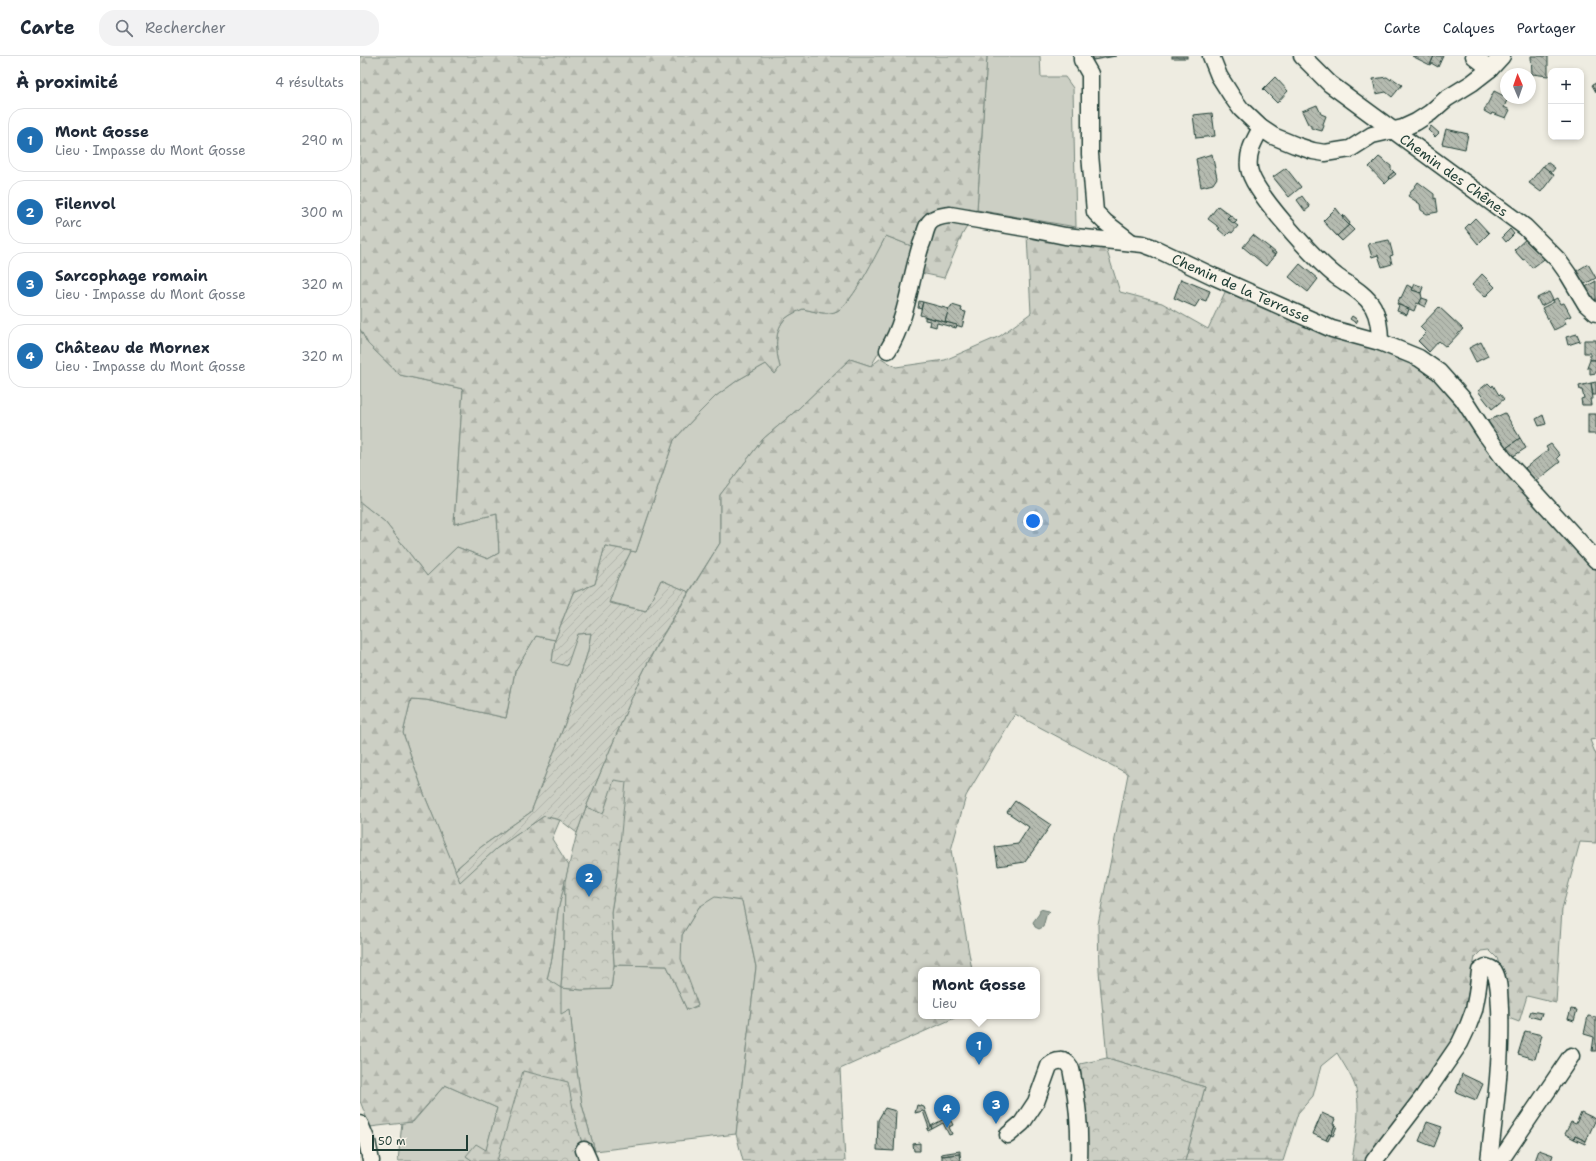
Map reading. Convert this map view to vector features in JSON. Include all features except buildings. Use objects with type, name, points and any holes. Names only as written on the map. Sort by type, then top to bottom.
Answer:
[{"type":"street","points":[[1082,56],[1082,60],[1090,74],[1090,154],[1095,212],[1105,222],[1131,242]]},
{"type":"street","name":"Chemin des Chênes","points":[[1211,56],[1219,76],[1241,109],[1261,128],[1273,136],[1313,151],[1325,153],[1350,149],[1372,135],[1403,128],[1423,117],[1442,101],[1472,83],[1490,69],[1502,56]]},
{"type":"street","name":"Chemin des Chênes","points":[[1302,56],[1330,84],[1515,219],[1533,234],[1558,260],[1586,304],[1596,313]]},
{"type":"street","points":[[1474,56],[1490,69]]},
{"type":"street","points":[[1261,128],[1250,149],[1248,159],[1249,172],[1254,182],[1285,224],[1305,247],[1336,276],[1366,298],[1372,306],[1379,322],[1380,342]]},
{"type":"street","name":"Chemin de la Terrasse","points":[[888,350],[898,332],[916,260],[928,225],[933,220],[940,217],[950,215],[1031,228],[1065,236],[1131,242],[1154,248],[1215,278],[1332,329],[1380,342],[1419,358],[1439,372],[1463,400],[1504,458],[1596,560]]},
{"type":"street","points":[[1374,1161],[1423,1097],[1460,1043],[1474,1010],[1480,971],[1486,967],[1493,970],[1496,976],[1501,1030],[1500,1067],[1489,1161]]},
{"type":"street","points":[[1500,1161],[1571,1056]]},
{"type":"street","points":[[1008,1135],[1022,1123],[1036,1102],[1049,1066],[1053,1062],[1059,1060],[1065,1062],[1070,1067],[1074,1088],[1079,1130],[1079,1161]]},
{"type":"street","points":[[360,1124],[367,1142],[371,1161]]},
{"type":"green space","points":[[360,56],[987,56],[977,210],[962,235],[944,278],[921,273],[914,247],[886,236],[857,288],[850,298],[837,311],[820,313],[803,309],[786,318],[777,335],[777,355],[780,367],[775,374],[766,364],[738,380],[716,396],[674,440],[636,552],[605,546],[595,584],[573,593],[555,640],[536,636],[515,671],[506,718],[426,700],[411,699],[403,733],[424,794],[460,881],[497,848],[544,816],[560,820],[552,839],[569,866],[558,910],[552,958],[547,979],[561,988],[561,1014],[570,1009],[582,1105],[595,1151],[584,1150],[575,1119],[523,1161],[473,1161],[466,1156],[476,1144],[486,1150],[497,1108],[445,1085],[412,1122],[370,1127],[360,1101],[360,502],[385,522],[427,576],[457,547],[488,559],[499,553],[497,514],[454,524],[463,389],[400,375],[368,344],[360,329]]},
{"type":"green space","points":[[987,56],[1040,56],[1041,77],[1065,77],[1073,88],[1076,227],[977,210]]},
{"type":"green space","points":[[1027,235],[1106,248],[1120,292],[1162,303],[1208,329],[1226,290],[1379,348],[1411,363],[1435,379],[1527,495],[1596,570],[1596,739],[1590,740],[1596,755],[1596,843],[1580,842],[1562,909],[1556,1003],[1527,996],[1519,1022],[1506,1017],[1501,970],[1497,958],[1489,950],[1481,951],[1475,957],[1463,1020],[1447,1052],[1366,1161],[1352,1161],[1358,1114],[1357,1095],[1355,1086],[1347,1069],[1337,1053],[1321,1066],[1313,1096],[1298,1113],[1283,1161],[1185,1161],[1205,1087],[1107,1058],[1099,971],[1098,924],[1128,774],[1015,714],[966,796],[951,850],[971,967],[918,967],[918,1019],[952,1019],[840,1069],[845,1161],[743,1161],[736,1134],[756,967],[742,901],[715,897],[699,907],[682,935],[681,959],[698,1005],[687,1010],[667,966],[614,965],[611,912],[617,875],[614,781],[603,815],[586,807],[640,678],[657,645],[720,543],[720,495],[763,439],[798,409],[850,359],[871,366],[881,358],[896,367],[945,360],[1000,336],[1031,313]]},
{"type":"green space","points":[[886,236],[914,247],[893,328],[871,366],[850,359],[798,409],[763,439],[720,495],[720,543],[689,592],[661,580],[646,611],[609,602],[618,577],[631,551],[636,552],[674,440],[716,396],[738,380],[766,364],[775,374],[780,367],[777,355],[777,335],[786,318],[803,309],[820,313],[837,311],[850,298],[857,288]]},
{"type":"green space","points":[[360,329],[368,344],[400,375],[463,389],[454,524],[497,514],[499,553],[488,559],[457,547],[427,576],[385,522],[360,502]]},
{"type":"green space","points":[[605,546],[631,551],[618,577],[609,603],[646,611],[661,580],[689,592],[657,644],[640,678],[586,807],[577,833],[560,820],[544,816],[497,848],[460,882],[455,870],[481,847],[531,812],[569,713],[588,651],[591,633],[578,634],[567,666],[552,662],[555,640],[573,593],[595,584]]},
{"type":"green space","points":[[591,633],[588,651],[569,713],[531,812],[481,847],[455,870],[424,794],[403,733],[411,699],[426,700],[506,718],[515,671],[536,636],[555,640],[552,662],[578,634]]},
{"type":"green space","points":[[614,780],[626,782],[617,875],[611,912],[614,965],[611,989],[582,990],[561,988],[564,941],[565,881],[577,833],[586,807],[603,814]]},
{"type":"green space","points":[[704,867],[742,900],[756,967],[736,1134],[595,1151],[582,1105],[570,1010],[561,1015],[547,979],[552,958],[558,910],[565,881],[564,941],[561,988],[582,990],[611,989],[614,965],[667,966],[687,1010],[698,1006],[680,959],[682,935],[699,907]]},
{"type":"green space","points":[[1107,1058],[1205,1087],[1185,1161],[1086,1161],[1085,1109],[1080,1064]]},
{"type":"green space","points":[[523,1071],[568,1082],[575,1119],[584,1150],[584,1161],[497,1161]]},
{"type":"green space","points":[[445,1085],[497,1108],[486,1151],[466,1156],[473,1161],[398,1161],[402,1122],[413,1122]]},
{"type":"shaded area","points":[[1040,909],[1050,912],[1046,916],[1043,927],[1039,929],[1035,927],[1033,922],[1039,914]]},
{"type":"place","name":"Filenvol","points":[[589,897]]},
{"type":"place","name":"Mont Gosse","points":[[979,1065]]},
{"type":"place","name":"Sarcophage romain","points":[[996,1124]]},
{"type":"place","name":"Château de Mornex","points":[[947,1128]]}]
